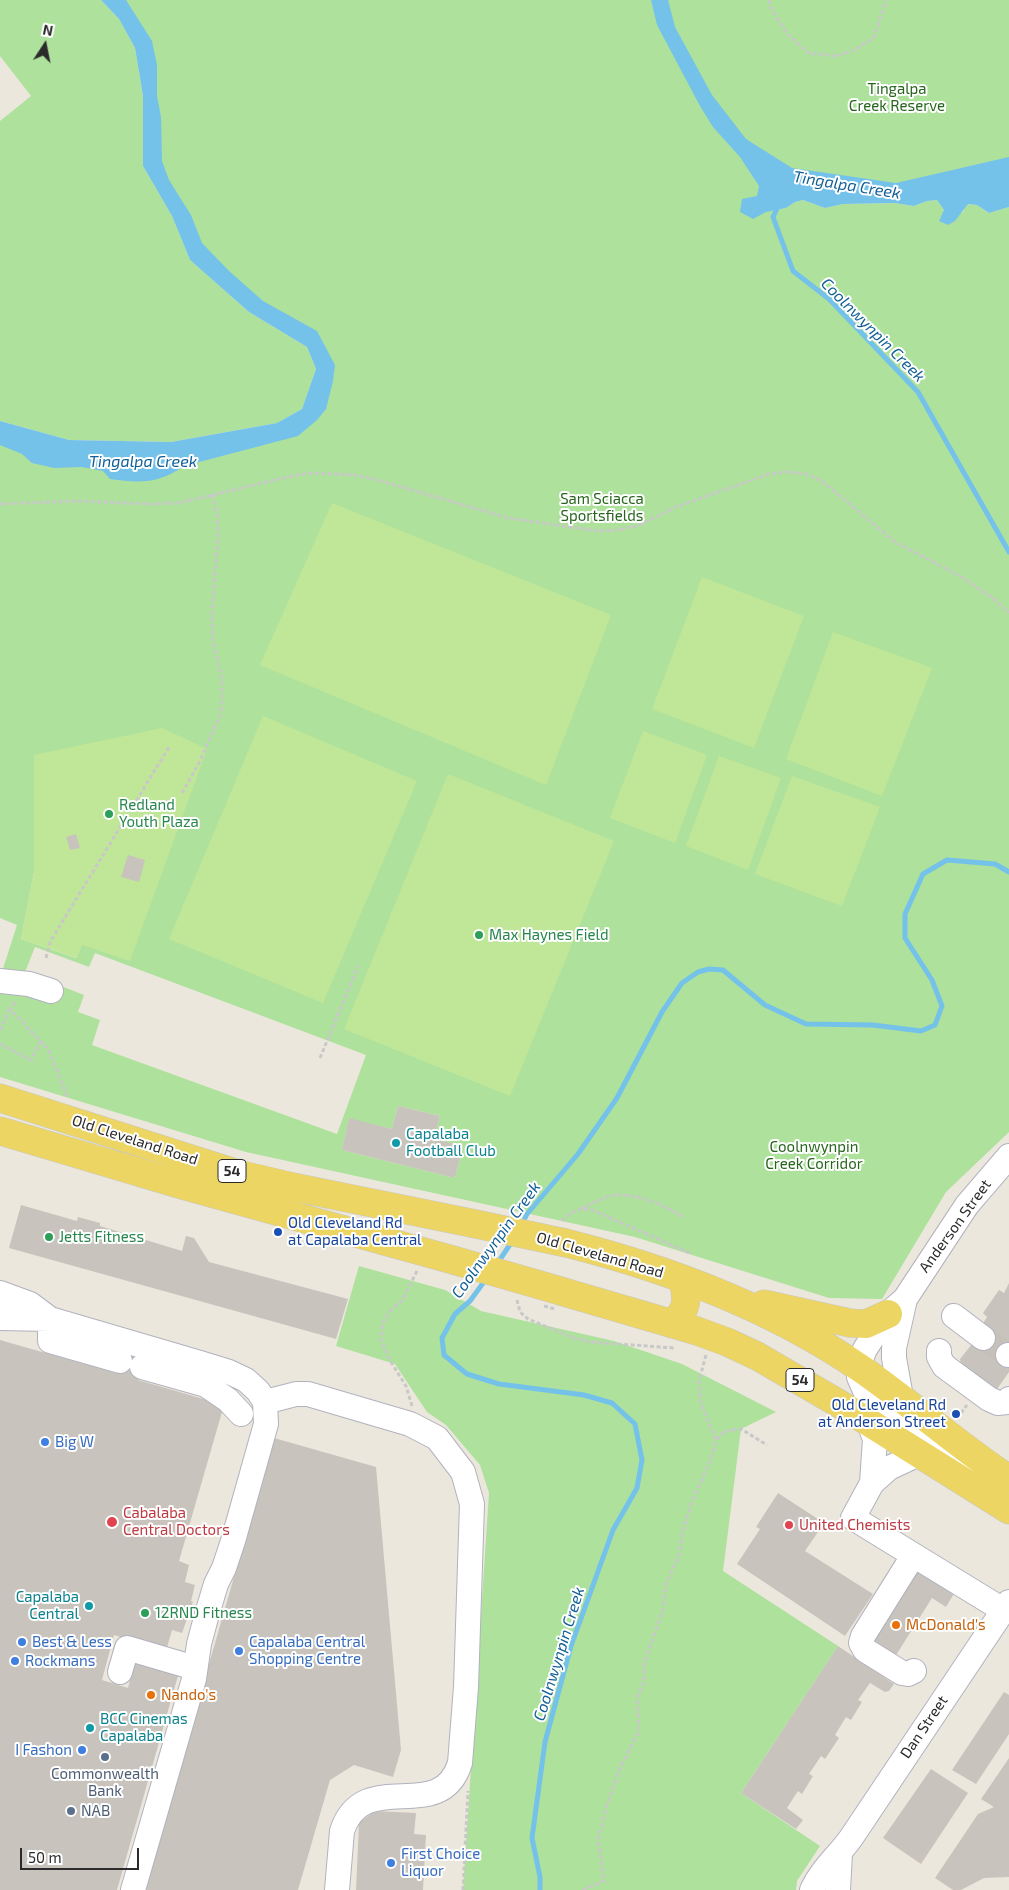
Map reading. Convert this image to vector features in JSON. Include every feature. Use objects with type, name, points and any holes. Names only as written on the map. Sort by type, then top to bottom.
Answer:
[{"type":"main road","name":"Old Cleveland Road","points":[[0,1098],[242,1174],[293,1187],[566,1243],[683,1279],[730,1297],[825,1346],[901,1397],[977,1457],[1009,1479]]},
{"type":"main road","name":"Old Cleveland Road","points":[[12,1134],[174,1183],[540,1285],[727,1342],[756,1356],[869,1423],[1009,1510]]},
{"type":"main road","points":[[0,1152],[12,1134]]},
{"type":"main road","points":[[672,1324],[686,1307],[683,1279]]},
{"type":"main road","points":[[730,1297],[850,1323],[866,1324],[896,1306]]},
{"type":"street","points":[[0,980],[29,984],[51,991]]},
{"type":"street","name":"Anderson Street","points":[[858,1367],[865,1350],[967,1205],[1009,1156]]},
{"type":"street","points":[[0,1292],[30,1304],[50,1319],[146,1363],[206,1385],[228,1400],[241,1414]]},
{"type":"street","points":[[896,1306],[894,1348],[901,1397]]},
{"type":"street","points":[[954,1316],[982,1338]]},
{"type":"street","points":[[0,1318],[50,1319]]},
{"type":"street","points":[[50,1319],[50,1341],[146,1363],[228,1372],[246,1380],[258,1391],[265,1402],[266,1424],[230,1550],[216,1584],[207,1614],[195,1668],[166,1777],[133,1890]]},
{"type":"street","points":[[939,1351],[939,1357],[944,1366],[990,1399],[998,1403],[1007,1402],[1009,1398]]},
{"type":"street","points":[[858,1367],[859,1378],[866,1393],[944,1452],[982,1493]]},
{"type":"street","points":[[265,1402],[296,1394],[308,1394],[410,1424],[437,1438],[463,1472],[472,1504],[466,1687],[460,1763],[457,1775],[434,1792],[421,1796],[371,1798],[360,1804],[345,1822],[342,1831],[336,1890]]},
{"type":"street","points":[[869,1423],[875,1438],[872,1483]]},
{"type":"street","points":[[919,1454],[889,1468],[872,1483],[853,1518],[914,1556],[1006,1606]]},
{"type":"street","points":[[914,1556],[868,1628],[861,1643],[865,1650],[902,1673],[908,1674],[914,1671]]},
{"type":"street","name":"Dan Street","points":[[812,1890],[820,1874],[840,1853],[1006,1606]]},
{"type":"street","points":[[120,1672],[127,1648],[195,1668]]},
{"type":"street","points":[[326,1890],[327,1840],[334,1811],[342,1800],[354,1793],[370,1788],[416,1786],[440,1777],[461,1749]]},
{"type":"street","points":[[838,1890],[840,1853]]},
{"type":"path","points":[[769,0],[770,6],[787,34],[809,53],[836,56],[855,50],[874,37],[886,0]]},
{"type":"path","points":[[0,504],[77,501],[179,504],[308,473],[355,476],[378,480],[508,518],[598,531],[637,526],[676,507],[769,474],[788,472],[806,474],[822,481],[895,542],[962,577],[995,600],[1009,613]]},
{"type":"path","points":[[182,793],[199,763],[221,712],[222,681],[214,642],[212,613],[218,535],[217,514],[212,495]]},
{"type":"path","points":[[46,958],[50,942],[169,747]]},
{"type":"path","points":[[320,1058],[358,966]]},
{"type":"path","points":[[0,1030],[10,1009],[29,984]]},
{"type":"path","points":[[10,1009],[42,1040],[48,1049],[71,1103]]},
{"type":"path","points":[[0,1044],[31,1060],[42,1040]]},
{"type":"path","points":[[578,1209],[617,1195],[640,1198],[672,1210],[685,1218]]},
{"type":"path","points":[[706,1354],[699,1381],[701,1404],[716,1440]]},
{"type":"path","points":[[583,1890],[604,1881],[598,1840],[606,1808],[620,1768],[639,1731],[638,1698],[644,1683],[644,1664],[663,1610],[665,1586],[680,1554],[681,1538],[691,1504],[710,1461],[716,1440],[725,1431],[741,1429],[767,1444]]},
{"type":"green space","points":[[0,0],[101,0],[119,19],[135,48],[143,96],[143,166],[172,216],[190,260],[249,312],[307,347],[316,369],[302,409],[277,423],[171,442],[69,440],[0,421],[0,121],[31,96],[0,56]]},
{"type":"green space","name":"Sam Sciacca Sportsfields","points":[[114,0],[1009,0],[1009,182],[995,187],[793,179],[776,210],[786,208],[795,202],[803,200],[825,208],[843,204],[894,203],[914,206],[927,201],[937,200],[944,210],[962,213],[967,204],[977,205],[989,213],[1009,207],[1009,1132],[946,1192],[882,1299],[829,1298],[635,1237],[246,1152],[0,1077],[0,978],[17,925],[0,918],[0,439],[180,457],[312,412],[325,369],[313,338],[197,253],[152,169],[147,51]],"holes":[[[34,872],[81,945],[76,958],[21,939]],[[35,947],[89,967],[95,953],[366,1055],[337,1134],[92,1045],[100,1020],[78,1012],[84,995],[25,972]],[[398,1106],[440,1116],[434,1139],[463,1146],[455,1178],[342,1150],[349,1119],[392,1129]]]},
{"type":"green space","points":[[332,503],[611,615],[546,785],[260,665]]},
{"type":"green space","points":[[702,577],[804,616],[754,748],[652,709]]},
{"type":"green space","points":[[833,632],[932,668],[882,796],[786,759]]},
{"type":"green space","points":[[263,716],[417,781],[323,1003],[169,939]]},
{"type":"green space","name":"Redland Youth Plaza","points":[[162,728],[207,749],[130,961],[82,945],[77,958],[21,939],[34,872],[34,755]]},
{"type":"green space","points":[[643,731],[707,755],[675,843],[610,818]]},
{"type":"green space","points":[[719,756],[781,778],[748,870],[686,846]]},
{"type":"green space","name":"Max Haynes Field","points":[[448,774],[614,841],[510,1096],[344,1029]]},
{"type":"green space","points":[[792,776],[880,807],[842,906],[755,874]]},
{"type":"green space","points":[[359,1266],[445,1290],[481,1311],[614,1341],[682,1364],[776,1412],[741,1429],[723,1571],[838,1646],[741,1793],[820,1846],[797,1881],[796,1890],[463,1890],[489,1493],[480,1465],[446,1425],[427,1412],[395,1364],[336,1346]]},
{"type":"water","name":"Tingalpa Creek","points":[[101,0],[126,0],[152,41],[157,65],[157,96],[161,117],[162,161],[169,180],[191,215],[202,243],[229,271],[263,301],[317,331],[335,365],[326,409],[317,420],[298,436],[184,466],[166,476],[148,481],[110,479],[103,471],[82,467],[54,468],[32,463],[22,454],[0,445],[0,421],[69,440],[171,442],[277,423],[302,409],[316,369],[307,347],[249,312],[190,260],[172,216],[143,166],[143,96],[135,48],[119,19]]},
{"type":"water","name":"Tingalpa Creek","points":[[651,0],[668,0],[675,27],[712,95],[746,139],[792,168],[896,183],[1009,157],[1009,207],[989,213],[977,205],[968,204],[955,221],[948,225],[939,221],[944,210],[937,200],[927,201],[914,206],[894,203],[843,204],[825,208],[803,200],[795,202],[786,208],[766,212],[753,219],[740,212],[742,199],[757,196],[759,186],[740,157],[713,127],[700,106],[657,25]]},
{"type":"building","points":[[76,834],[80,848],[70,850],[66,837]]},
{"type":"building","points":[[128,855],[145,860],[139,882],[121,877]]},
{"type":"building","name":"Capalaba Football Club","points":[[398,1106],[440,1116],[434,1139],[463,1146],[455,1178],[342,1150],[349,1118],[392,1129]]},
{"type":"building","points":[[21,1205],[77,1221],[78,1217],[100,1223],[100,1226],[182,1251],[186,1236],[194,1238],[209,1262],[348,1299],[336,1339],[9,1248]]},
{"type":"building","points":[[1009,1283],[1009,1372],[993,1395],[963,1376],[960,1359],[976,1339],[987,1317],[983,1313],[999,1290],[1004,1293]]},
{"type":"building","name":"Capalaba Central","points":[[0,1340],[116,1373],[123,1351],[145,1357],[138,1380],[224,1405],[179,1561],[189,1565],[185,1582],[195,1585],[191,1601],[193,1602],[182,1633],[172,1630],[166,1651],[114,1635],[102,1680],[128,1688],[135,1660],[179,1672],[117,1890],[0,1890]]},
{"type":"building","points":[[274,1438],[376,1467],[401,1750],[393,1777],[354,1765],[330,1780],[298,1890],[144,1890]]},
{"type":"building","points":[[778,1493],[824,1523],[805,1551],[873,1594],[845,1636],[737,1564],[760,1529],[756,1527]]},
{"type":"building","name":"McDonald's","points":[[915,1565],[956,1590],[946,1607],[932,1598],[893,1660],[866,1642]]},
{"type":"building","points":[[838,1646],[894,1684],[889,1691],[885,1692],[870,1683],[858,1700],[862,1702],[851,1720],[846,1717],[835,1735],[839,1738],[825,1759],[821,1756],[809,1774],[813,1776],[802,1794],[798,1791],[787,1808],[803,1820],[796,1829],[741,1793]]},
{"type":"building","points":[[1004,1692],[1009,1695],[1009,1734],[976,1784],[952,1770]]},
{"type":"building","points":[[1009,1758],[1009,1877],[984,1878],[961,1890],[953,1890],[935,1878],[978,1814],[994,1807],[981,1799]]},
{"type":"building","points":[[931,1769],[968,1793],[921,1864],[883,1838]]},
{"type":"building","name":"First Choice Liquor","points":[[375,1811],[416,1813],[414,1834],[426,1835],[423,1890],[356,1890],[359,1823]]},
{"type":"waterway","name":"Coolnwynpin Creek","points":[[779,204],[773,217],[793,271],[829,299],[918,392],[1009,552]]},
{"type":"waterway","name":"Coolnwynpin Creek","points":[[521,1226],[527,1214],[578,1154],[617,1098],[662,1012],[682,983],[698,972],[709,969],[723,970],[765,1005],[806,1024],[873,1025],[921,1031],[935,1025],[942,1006],[932,980],[905,938],[905,914],[923,874],[947,860],[995,864],[1009,872]]},
{"type":"waterway","name":"Coolnwynpin Creek","points":[[497,1264],[513,1240]]},
{"type":"waterway","name":"Coolnwynpin Creek","points":[[486,1279],[470,1301],[455,1314],[442,1338],[444,1355],[467,1374],[499,1384],[584,1395],[612,1403],[635,1424],[642,1460],[637,1488],[613,1530],[571,1646],[545,1742],[532,1838],[540,1877],[540,1890]]},
{"type":"tunnel","points":[[983,1338],[1008,1355]]},
{"type":"place","name":"Redland Youth Plaza","points":[[109,814]]},
{"type":"place","name":"Max Haynes Field","points":[[479,935]]},
{"type":"place","name":"Capalaba Football Club","points":[[396,1143]]},
{"type":"place","name":"Old Cleveland Rd at Capalaba Central","points":[[278,1232]]},
{"type":"place","name":"Jetts Fitness","points":[[49,1237]]},
{"type":"place","name":"Old Cleveland Rd at Anderson Street","points":[[956,1414]]},
{"type":"place","name":"Big W","points":[[45,1442]]},
{"type":"place","name":"Cabalaba Central Doctors","points":[[112,1522]]},
{"type":"place","name":"United Chemists","points":[[789,1525]]},
{"type":"place","name":"Capalaba Central","points":[[89,1606]]},
{"type":"place","name":"12RND Fitness","points":[[145,1613]]},
{"type":"place","name":"McDonald's","points":[[896,1625]]},
{"type":"place","name":"Best & Less","points":[[22,1642]]},
{"type":"place","name":"Capalaba Central Shopping Centre","points":[[239,1651]]},
{"type":"place","name":"Rockmans","points":[[15,1661]]},
{"type":"place","name":"Nando's","points":[[151,1695]]},
{"type":"place","name":"BCC Cinemas Capalaba","points":[[90,1728]]},
{"type":"place","name":"I Fashon","points":[[82,1750]]},
{"type":"place","name":"Commonwealth Bank","points":[[105,1757]]},
{"type":"place","name":"NAB","points":[[71,1811]]},
{"type":"place","name":"First Choice Liquor","points":[[391,1863]]},
{"type":"park label","name":"Tingalpa Creek Reserve","points":[[897,98]]},
{"type":"park label","name":"Coolnwynpin Creek Corridor","points":[[814,1156]]}]
